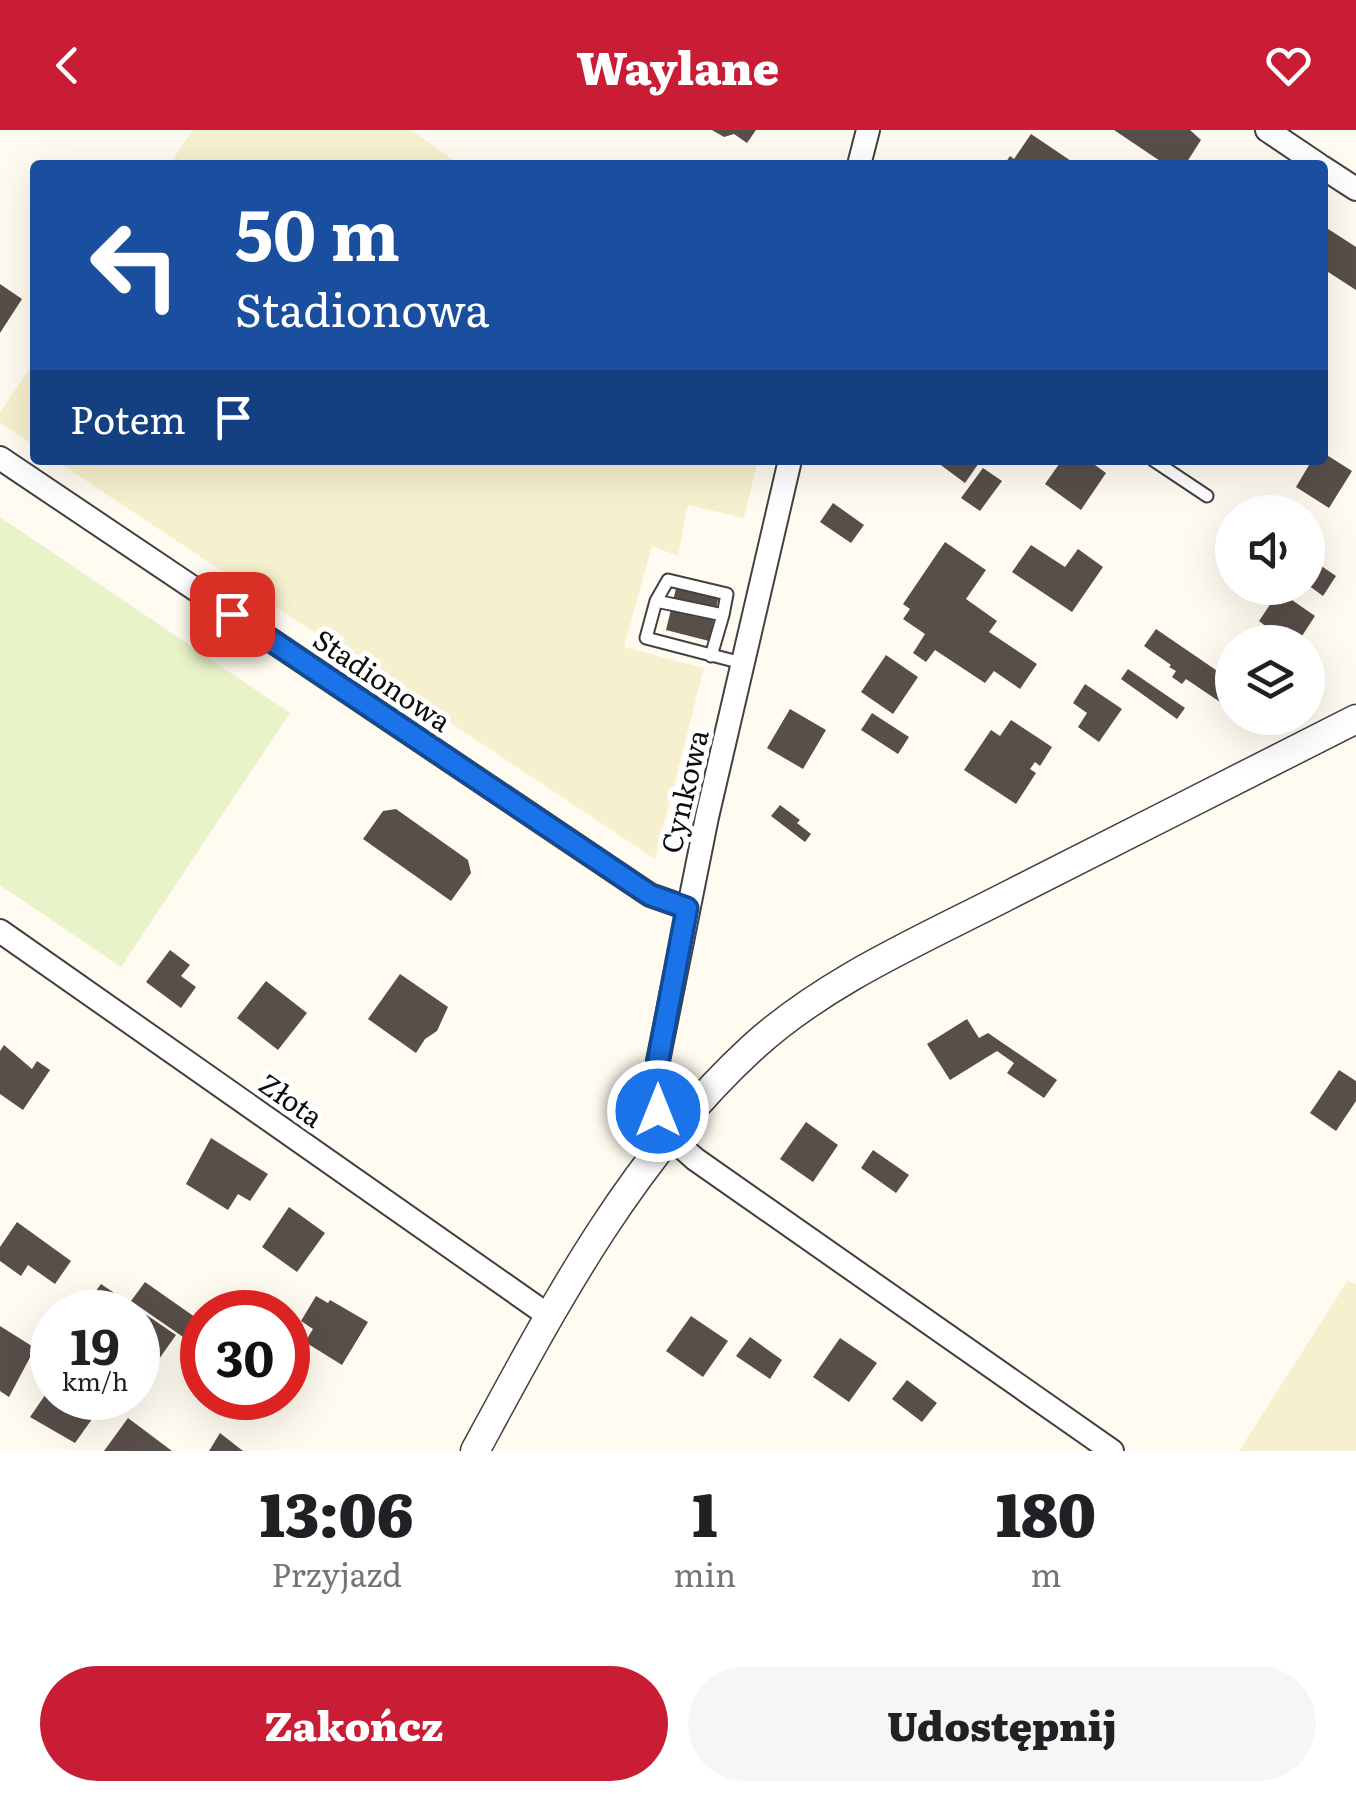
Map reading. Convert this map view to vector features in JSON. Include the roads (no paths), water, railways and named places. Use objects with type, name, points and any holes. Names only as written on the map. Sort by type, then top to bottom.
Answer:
[{"type":"street","points":[[861,160],[868,130]]},
{"type":"street","points":[[1267,130],[1312,160]]},
{"type":"street","points":[[1328,171],[1356,190]]},
{"type":"street","name":"Stadionowa","points":[[0,458],[650,895],[687,908]]},
{"type":"street","name":"Cynkowa","points":[[669,1136],[658,1111],[658,1061],[687,908],[789,465]]},
{"type":"street","points":[[475,1451],[549,1316],[606,1224],[669,1136],[755,1045],[828,992],[902,950],[1356,718]]},
{"type":"street","name":"Złota","points":[[0,931],[549,1316]]},
{"type":"street","points":[[669,1136],[702,1164],[1112,1451]]},
{"type":"lane","points":[[1161,465],[1206,496]]},
{"type":"lane","points":[[711,656],[727,594],[668,580],[656,600],[646,638],[711,656],[742,663]]},
{"type":"lane","points":[[656,600],[723,615]]}]
